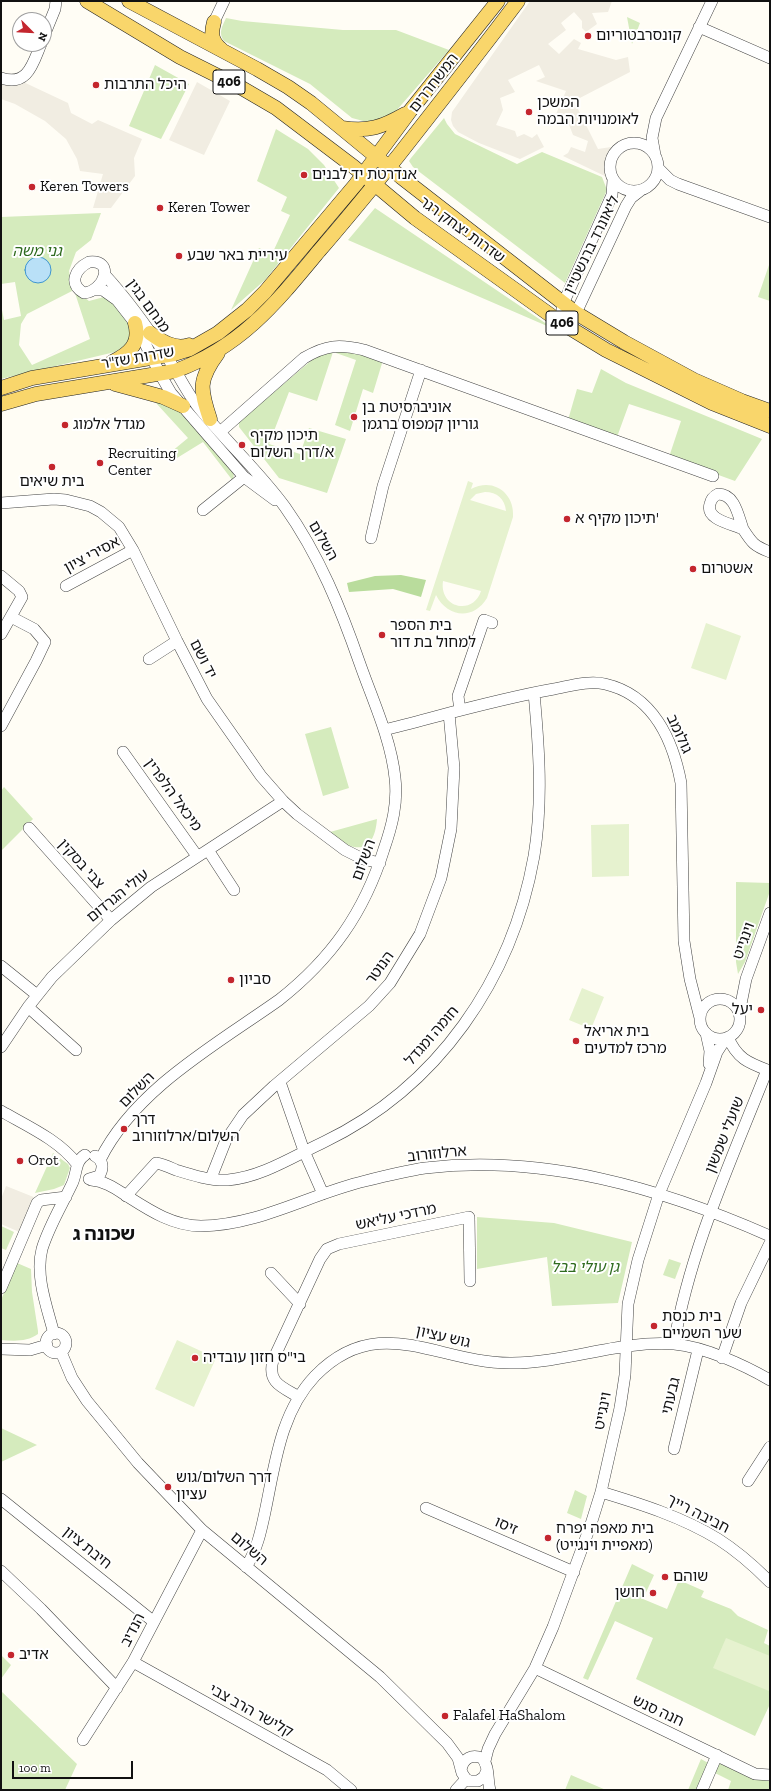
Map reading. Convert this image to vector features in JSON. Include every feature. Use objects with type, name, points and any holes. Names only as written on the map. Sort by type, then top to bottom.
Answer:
[{"type":"main road","name":"שדרות יצחק רגר","points":[[87,1],[180,57],[240,87],[276,108],[364,175],[415,218],[560,322],[606,350],[690,393],[734,413],[770,426]]},
{"type":"main road","name":"שדרות יצחק רגר","points":[[129,1],[275,79],[311,103],[576,313],[624,342],[694,380],[742,401],[770,411]]},
{"type":"main road","name":"המשחררים","points":[[364,175],[410,111],[498,1]]},
{"type":"main road","name":"המשחררים","points":[[375,185],[518,1]]},
{"type":"main road","points":[[193,36],[204,33],[214,22]]},
{"type":"main road","points":[[214,22],[211,33],[214,44],[223,51]]},
{"type":"main road","points":[[342,128],[371,129],[389,123],[410,111]]},
{"type":"main road","name":"שדרות שז\"ר","points":[[1,388],[32,378],[166,356],[190,349],[207,340],[247,310],[265,292],[364,175]]},
{"type":"main road","name":"שדרות שז\"ר","points":[[1,404],[36,394],[175,371],[196,363],[220,350],[257,322],[276,303],[375,185]]},
{"type":"main road","points":[[105,366],[129,352],[137,338],[138,332],[135,323]]},
{"type":"main road","points":[[150,333],[165,343],[184,347],[207,340]]},
{"type":"main road","points":[[210,419],[202,394],[202,381],[209,365],[220,350]]},
{"type":"main road","points":[[105,382],[163,397],[183,406]]},
{"type":"street","points":[[52,15],[56,5],[65,1]]},
{"type":"street","points":[[214,22],[224,1]]},
{"type":"street","points":[[678,184],[662,185],[644,190],[625,190],[613,180],[610,166],[612,158],[619,148],[641,137],[656,118],[712,1]]},
{"type":"street","points":[[699,28],[770,58]]},
{"type":"street","points":[[1,78],[17,80],[25,76],[29,72],[38,52]]},
{"type":"street","points":[[656,118],[652,138],[655,154],[659,169],[670,180],[770,217]]},
{"type":"street","points":[[629,143],[644,145],[655,154]]},
{"type":"street","points":[[644,190],[657,176],[659,169]]},
{"type":"street","name":"ליאונרד ברנשטיין","points":[[560,322],[563,304],[612,196],[613,180]]},
{"type":"street","name":"ליאונרד ברנשטיין","points":[[560,322],[576,313],[626,206],[632,198],[644,190]]},
{"type":"street","points":[[89,262],[98,262],[103,267],[105,275],[103,281],[94,290],[84,293],[75,285],[75,274],[80,268],[89,262]]},
{"type":"street","name":"מנחם בגין","points":[[105,275],[128,301],[166,356]]},
{"type":"street","name":"מנחם בגין","points":[[94,290],[103,290],[110,293],[128,313],[135,323],[152,359]]},
{"type":"street","points":[[220,432],[304,358],[319,350],[337,345],[349,346],[421,370],[713,476]]},
{"type":"street","name":"השלום","points":[[88,1155],[102,1149],[163,1083],[279,1000],[297,986],[319,964],[340,939],[358,912],[374,880],[392,821],[396,790],[391,757],[384,730],[336,600],[313,552],[285,508],[257,471],[220,432],[185,389],[166,356]]},
{"type":"street","name":"השלום","points":[[152,359],[171,393],[244,477],[285,508]]},
{"type":"street","points":[[371,538],[384,486],[421,370]]},
{"type":"street","points":[[203,510],[244,477]]},
{"type":"street","name":"יד ושם","points":[[1,504],[54,499],[66,500],[90,506],[101,512],[120,527],[133,550],[207,699],[261,776],[283,801],[297,814],[345,850],[356,856],[380,863]]},
{"type":"street","points":[[743,529],[757,547],[770,552]]},
{"type":"street","name":"אסירי ציון","points":[[66,586],[133,550]]},
{"type":"street","points":[[1,576],[19,591],[22,596],[1,634]]},
{"type":"street","points":[[1,726],[45,642],[34,629],[11,617]]},
{"type":"street","points":[[460,710],[458,696],[484,620],[492,622]]},
{"type":"street","points":[[149,659],[177,641]]},
{"type":"street","name":"גולומב","points":[[384,730],[534,692],[590,683],[604,684],[619,689],[636,699],[651,712],[662,726],[671,745],[677,762],[681,783],[684,941],[690,979],[700,1018]]},
{"type":"street","name":"חומה ומגדל","points":[[126,1196],[156,1163],[176,1170],[210,1178],[227,1180],[256,1174],[304,1151],[356,1124],[404,1089],[420,1074],[459,1031],[485,993],[499,967],[518,917],[527,887],[534,855],[538,824],[540,783],[539,742],[534,692]]},
{"type":"street","name":"הנוטר","points":[[210,1178],[221,1150],[231,1131],[243,1115],[369,1006],[390,983],[420,934],[441,878],[450,829],[454,768],[449,713]]},
{"type":"street","name":"מיכאל הלפרין","points":[[123,752],[197,856]]},
{"type":"street","name":"עולי הגרדום","points":[[1,1048],[28,1007],[52,977],[111,920],[151,887],[283,801]]},
{"type":"street","name":"צבי בסקין","points":[[29,828],[111,920]]},
{"type":"street","points":[[208,850],[234,890]]},
{"type":"street","name":"וינגייט","points":[[739,1014],[746,979],[770,913]]},
{"type":"street","points":[[1,966],[37,995]]},
{"type":"street","points":[[690,979],[695,989],[702,995],[732,1004],[739,1014],[738,1028],[727,1038],[715,1039],[706,1033],[701,1023],[700,1018],[705,1007],[717,1000]]},
{"type":"street","name":"וינגייט","points":[[717,1000],[728,997],[737,991],[746,979]]},
{"type":"street","points":[[28,1007],[76,1050]]},
{"type":"street","name":"וינגייט","points":[[706,1033],[710,1051],[706,1084]]},
{"type":"street","points":[[727,1038],[737,1054],[753,1064],[769,1070]]},
{"type":"street","name":"וינגייט","points":[[486,1766],[488,1749],[495,1734],[535,1668],[574,1572],[600,1492],[620,1408],[625,1375],[628,1304],[633,1278],[659,1194],[706,1084],[717,1052],[727,1038]]},
{"type":"street","name":"שועלי שמשון","points":[[674,1344],[688,1276],[711,1212],[769,1070]]},
{"type":"street","points":[[280,1082],[304,1151],[323,1194]]},
{"type":"street","points":[[1,1111],[65,1151],[77,1155],[97,1157],[101,1164],[99,1176],[82,1182],[79,1185],[53,1238],[46,1261],[42,1287]]},
{"type":"street","name":"השלום","points":[[101,1164],[116,1135]]},
{"type":"street","points":[[65,1151],[77,1166],[81,1177],[89,1179]]},
{"type":"street","points":[[54,1334],[42,1287],[42,1250],[77,1174],[77,1166],[82,1157],[88,1155]]},
{"type":"street","name":"ארלוזורוב","points":[[101,1164],[104,1178],[126,1196],[166,1218],[199,1226],[229,1224],[258,1218],[362,1181],[404,1172],[451,1166],[506,1165],[584,1174],[625,1184],[711,1212],[770,1236]]},
{"type":"street","name":"ארלוזורוב","points":[[89,1179],[114,1187]]},
{"type":"street","points":[[1,1288],[37,1203],[41,1200],[66,1197]]},
{"type":"street","name":"מרדכי עליאש","points":[[299,1397],[276,1383],[272,1376],[271,1369],[320,1259],[327,1249],[339,1244],[469,1217],[470,1281]]},
{"type":"street","points":[[722,1358],[741,1303],[770,1243]]},
{"type":"street","points":[[271,1273],[300,1304]]},
{"type":"street","points":[[54,1334],[62,1335],[66,1340],[65,1348],[60,1352],[52,1352],[47,1345],[48,1339],[54,1334]]},
{"type":"street","name":"גוש עציון","points":[[246,1567],[252,1558],[260,1534],[284,1429],[299,1397],[314,1377],[329,1363],[343,1354],[359,1347],[374,1344],[393,1343],[413,1345],[478,1360],[512,1363],[552,1360],[627,1346],[674,1344],[698,1350],[745,1366],[770,1380]]},
{"type":"street","points":[[1,1348],[30,1350],[47,1345]]},
{"type":"street","name":"גבעתי","points":[[674,1449],[698,1350]]},
{"type":"street","name":"השלום","points":[[60,1352],[72,1378],[92,1407],[138,1463],[202,1530],[380,1677],[447,1743],[455,1749],[472,1756]]},
{"type":"street","points":[[748,1481],[770,1447]]},
{"type":"street","name":"חביבה רייך","points":[[600,1492],[653,1508],[705,1531],[734,1550],[770,1582]]},
{"type":"street","name":"חיבת ציון","points":[[1,1500],[154,1622]]},
{"type":"street","name":"זיסו","points":[[426,1508],[574,1572]]},
{"type":"street","name":"הנדיב","points":[[83,1740],[118,1688],[133,1662],[202,1530]]},
{"type":"street","points":[[1,1571],[41,1609],[118,1688]]},
{"type":"street","name":"קלישר הרב צבי","points":[[133,1662],[327,1770],[351,1790]]},
{"type":"street","name":"חנה סנש","points":[[535,1668],[755,1774],[770,1775]]},
{"type":"street","name":"וינגייט","points":[[472,1756],[495,1734]]},
{"type":"street","name":"השלום","points":[[447,1743],[458,1758],[467,1777]]},
{"type":"street","points":[[702,1790],[717,1755]]},
{"type":"street","points":[[485,1790],[467,1777],[464,1761],[472,1756],[482,1758],[486,1766],[490,1790]]},
{"type":"street","points":[[456,1790],[467,1777],[484,1777],[486,1766]]},
{"type":"green space","points":[[627,17],[640,23],[632,44]]},
{"type":"green space","points":[[226,18],[242,21],[343,30],[396,30],[449,50],[396,111],[380,119],[367,122],[352,118],[310,84],[224,41],[221,33]]},
{"type":"green space","points":[[155,65],[189,84],[161,139],[129,126]]},
{"type":"green space","points":[[444,118],[455,134],[517,164],[542,152],[602,177],[607,190],[565,283],[413,167],[409,161]]},
{"type":"green space","points":[[276,129],[308,149],[324,165],[339,188],[265,280],[231,310],[259,248],[272,254],[290,215],[281,211],[287,197],[257,181]]},
{"type":"green space","points":[[375,208],[554,329],[348,240]]},
{"type":"green space","name":"גני משה","points":[[101,213],[91,240],[76,252],[69,271],[72,288],[89,301],[104,297],[117,305],[128,321],[130,335],[129,343],[115,352],[1,379],[1,305],[4,320],[21,316],[15,282],[1,284],[1,217]],"holes":[[[74,290],[90,339],[32,365],[19,345],[21,324],[27,314]]]},
{"type":"green space","points":[[770,265],[770,301],[758,297]]},
{"type":"green space","points":[[337,348],[383,360],[373,393],[363,389],[350,431],[335,425],[356,360],[336,353]]},
{"type":"green space","points":[[333,352],[317,401],[289,392],[269,444],[300,454],[309,428],[346,439],[327,493],[279,478],[239,427],[239,422],[313,359],[321,354]]},
{"type":"green space","points":[[601,369],[626,383],[762,439],[735,481],[669,457],[681,421],[629,404],[617,437],[568,420],[577,389],[592,393]]},
{"type":"green space","points":[[167,402],[173,404],[234,473],[233,481],[203,442],[177,458],[171,452],[188,438],[156,403]]},
{"type":"green space","points":[[468,481],[473,483],[471,489],[487,485],[494,486],[501,490],[506,494],[510,501],[513,508],[513,517],[487,598],[475,610],[468,613],[460,613],[453,612],[447,608],[436,595],[430,611],[426,610]],"holes":[[[485,492],[493,493],[500,497],[504,503],[506,511],[470,500],[476,494]],[[443,581],[481,591],[477,599],[471,604],[458,606],[451,603],[446,597],[443,590]]]},
{"type":"green space","points":[[401,575],[426,580],[421,597],[393,589],[349,592],[347,583],[375,576]]},
{"type":"green space","points":[[706,623],[741,636],[726,680],[691,668]]},
{"type":"green space","points":[[331,727],[349,788],[323,796],[305,734]]},
{"type":"green space","points":[[4,787],[33,819],[1,851],[1,791]]},
{"type":"green space","points":[[377,819],[376,829],[372,839],[365,846],[354,847],[348,845],[330,832]]},
{"type":"green space","points":[[629,824],[629,876],[592,877],[591,825]]},
{"type":"green space","points":[[736,882],[770,883],[770,891],[745,962],[738,974],[736,962]]},
{"type":"green space","points":[[582,988],[604,997],[591,1029],[569,1020]]},
{"type":"green space","points":[[53,1153],[68,1164],[70,1168],[64,1185],[35,1193]]},
{"type":"green space","name":"גן עולי בבל","points":[[477,1217],[554,1223],[632,1242],[618,1303],[552,1306],[547,1257],[477,1269]]},
{"type":"green space","points":[[1,1226],[14,1232],[6,1250],[1,1248]]},
{"type":"green space","points":[[669,1259],[681,1263],[675,1279],[663,1275]]},
{"type":"green space","points":[[17,1263],[31,1269],[32,1292],[38,1334],[25,1340],[1,1340],[1,1300]]},
{"type":"green space","points":[[177,1340],[216,1358],[194,1407],[155,1389]]},
{"type":"green space","points":[[1,1428],[37,1445],[1,1462]]},
{"type":"green space","points":[[575,1490],[587,1496],[581,1519],[567,1513]]},
{"type":"green space","points":[[632,1564],[654,1575],[643,1599],[667,1609],[679,1580],[704,1591],[701,1597],[731,1609],[738,1616],[768,1630],[764,1643],[770,1646],[770,1704],[755,1736],[636,1679],[653,1638],[615,1621],[588,1680],[583,1678]]},
{"type":"green space","points":[[726,1638],[770,1656],[769,1691],[713,1668]]},
{"type":"green space","points":[[1,1655],[11,1665],[1,1679]]},
{"type":"green space","points":[[1,1691],[77,1764],[65,1790],[1,1790]]},
{"type":"green space","points":[[701,1759],[710,1764],[699,1790],[688,1790]]},
{"type":"green space","points":[[718,1760],[770,1779],[770,1790],[728,1790],[731,1781],[713,1772]]},
{"type":"green space","points":[[571,1775],[606,1790],[565,1790]]},
{"type":"shaded area","points":[[530,1],[612,1],[608,12],[592,13],[597,24],[586,32],[582,28],[582,21],[574,12],[561,23],[566,30],[548,44],[559,54],[574,39],[581,43],[578,49],[616,60],[628,57],[630,72],[574,101],[598,149],[611,147],[606,165],[609,178],[563,156],[568,153],[571,147],[585,152],[588,141],[573,135],[565,114],[553,121],[566,91],[536,81],[545,77],[539,65],[508,80],[515,92],[500,98],[503,110],[496,125],[515,131],[517,137],[524,134],[532,138],[537,134],[544,147],[520,159],[479,143],[458,132],[453,126],[451,120],[452,112]]},
{"type":"shaded area","points":[[1,78],[17,79],[68,103],[71,113],[92,124],[98,120],[142,139],[134,158],[135,176],[111,208],[93,208],[103,174],[80,171],[77,159],[66,139],[45,121],[15,104],[1,99]]},
{"type":"shaded area","points":[[197,82],[230,101],[204,155],[169,140]]},
{"type":"shaded area","points":[[6,1186],[41,1200],[24,1234],[1,1224],[1,1199]]},
{"type":"water","points":[[38,257],[47,261],[51,270],[47,279],[38,283],[29,279],[25,270],[29,261]]},
{"type":"place","name":"קונסרבטוריום","points":[[588,36]]},
{"type":"place","name":"היכל התרבות","points":[[96,85]]},
{"type":"place","name":"המשכן לאומנויות הבמה","points":[[529,112]]},
{"type":"place","name":"אנדרטת יד לבנים","points":[[304,175]]},
{"type":"place","name":"Keren Towers","points":[[32,187]]},
{"type":"place","name":"Keren Tower","points":[[160,208]]},
{"type":"place","name":"עיריית באר שבע","points":[[179,256]]},
{"type":"place","name":"אוניברסיטת בן גוריון קמפוס ברגמן","points":[[354,417]]},
{"type":"place","name":"מגדל אלמוג","points":[[65,425]]},
{"type":"place","name":"תיכון מקיף א/דרך השלום","points":[[242,445]]},
{"type":"place","name":"Recruiting Center","points":[[100,463]]},
{"type":"place","name":"בית שיאים","points":[[52,467]]},
{"type":"place","name":"תיכון מקיף א'","points":[[567,519]]},
{"type":"place","name":"אשטרום","points":[[693,569]]},
{"type":"place","name":"בית הספר למחול בת דור","points":[[382,635]]},
{"type":"place","name":"סביון","points":[[231,980]]},
{"type":"place","name":"יעל","points":[[761,1010]]},
{"type":"place","name":"בית אריאל מרכז למדעים","points":[[576,1041]]},
{"type":"place","name":"דרך השלום/ארלוזורוב","points":[[124,1129]]},
{"type":"place","name":"Orot","points":[[20,1161]]},
{"type":"place","name":"בית כנסת שער השמיים","points":[[654,1326]]},
{"type":"place","name":"בי\"ס חזון עובדיה","points":[[195,1358]]},
{"type":"place","name":"דרך השלום/גוש עציון","points":[[168,1487]]},
{"type":"place","name":"בית מאפה יפרח (מאפיית וינגייט)","points":[[548,1538]]},
{"type":"place","name":"שוהם","points":[[665,1577]]},
{"type":"place","name":"חושן","points":[[653,1593]]},
{"type":"place","name":"אדיב","points":[[11,1655]]},
{"type":"place","name":"Falafel HaShalom","points":[[445,1716]]},
{"type":"district","name":"שכונה ג","points":[[104,1235]]}]
